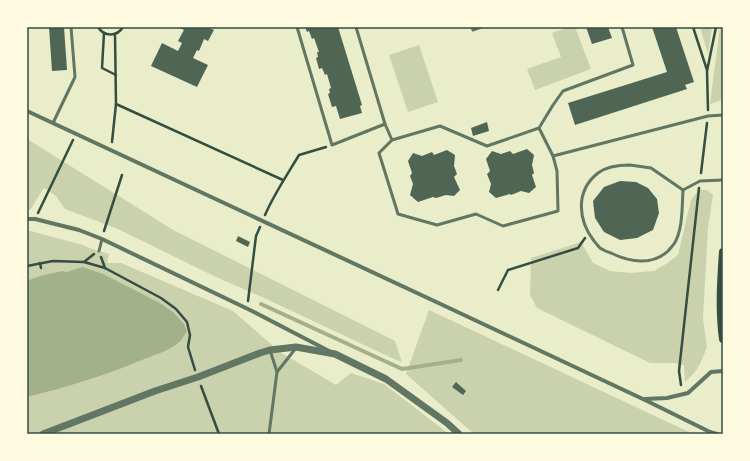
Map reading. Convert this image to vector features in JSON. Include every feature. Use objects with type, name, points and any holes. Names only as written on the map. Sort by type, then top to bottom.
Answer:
[{"type":"main road","points":[[723,252],[721,281],[721,325],[723,339]]},
{"type":"street","points":[[27,111],[717,434]]},
{"type":"street","points":[[27,219],[35,219],[79,230],[102,239],[247,309],[386,379],[460,434]]},
{"type":"street","points":[[43,434],[155,391],[198,377],[270,350],[296,347],[335,354]]},
{"type":"street","points":[[645,400],[667,398],[688,393],[702,382],[711,372],[723,371]]},
{"type":"lane","points":[[53,123],[75,77],[71,27]]},
{"type":"lane","points":[[297,27],[332,145],[385,124]]},
{"type":"lane","points":[[356,27],[385,124],[392,140]]},
{"type":"lane","points":[[472,27],[473,30],[481,27]]},
{"type":"lane","points":[[539,128],[553,156],[557,171],[558,211],[503,226],[476,214],[437,225],[398,214],[379,153],[392,140],[440,126],[487,146],[539,128],[553,105],[564,91],[633,65],[622,27]]},
{"type":"lane","points":[[553,156],[708,116],[723,115]]},
{"type":"lane","points":[[630,165],[651,168],[683,190],[678,234],[674,245],[664,254],[653,260],[635,261],[616,256],[599,248],[588,233],[582,217],[581,201],[587,185],[598,173],[613,166],[630,165]]},
{"type":"lane","points":[[683,190],[700,181],[723,180]]},
{"type":"lane","points":[[99,251],[102,239]]},
{"type":"lane","points":[[277,372],[296,347]]},
{"type":"lane","points":[[269,434],[277,372],[270,350]]},
{"type":"path","points":[[98,27],[104,33],[110,35],[121,31],[123,27]]},
{"type":"path","points":[[693,27],[707,71]]},
{"type":"path","points":[[681,385],[679,371],[708,116],[707,71],[716,27]]},
{"type":"path","points":[[104,33],[102,68],[116,75]]},
{"type":"path","points":[[111,151],[116,104],[115,34]]},
{"type":"path","points":[[116,104],[284,180]]},
{"type":"path","points":[[35,219],[76,135]]},
{"type":"path","points":[[268,208],[299,155],[332,145]]},
{"type":"path","points":[[102,239],[122,175]]},
{"type":"path","points":[[498,290],[508,270],[578,248],[588,233]]},
{"type":"path","points":[[247,309],[256,236]]},
{"type":"path","points":[[84,262],[99,251],[104,268]]},
{"type":"path","points":[[27,266],[53,261],[84,262],[104,268],[161,298],[176,309],[187,322],[190,335],[188,347],[192,359]]},
{"type":"path","points":[[40,264],[41,268]]},
{"type":"path","points":[[198,377],[219,434]]},
{"type":"shaded area","points":[[568,27],[575,27],[591,69],[535,90],[527,69],[561,57],[552,33]]},
{"type":"shaded area","points":[[700,27],[712,27],[708,54]]},
{"type":"shaded area","points":[[720,27],[723,27],[723,81],[721,100],[710,104]]},
{"type":"shaded area","points":[[419,45],[438,102],[408,112],[389,55]]},
{"type":"shaded area","points":[[27,139],[175,231],[395,341],[402,362],[216,277],[118,229],[65,209],[56,196],[44,188],[30,210],[27,209]]},
{"type":"shaded area","points":[[699,190],[707,190],[713,195],[708,228],[703,319],[707,347],[700,364],[685,382],[684,365],[674,363],[650,363],[537,308],[530,295],[531,258],[581,242],[593,263],[610,271],[630,273],[654,271],[678,255],[691,200]]},
{"type":"shaded area","points":[[27,230],[83,245],[109,254],[107,263],[121,263],[233,311],[280,352],[336,385],[351,373],[384,384],[449,434],[27,434]]},
{"type":"shaded area","points":[[83,267],[103,274],[160,303],[173,312],[184,324],[187,331],[182,339],[171,348],[88,380],[27,397],[27,281],[40,276],[62,271],[66,272]]},
{"type":"shaded area","points":[[429,310],[692,434],[474,434],[406,374]]},
{"type":"building","points":[[49,27],[64,27],[67,70],[52,71]]},
{"type":"building","points":[[180,27],[210,27],[209,28],[214,30],[208,41],[204,39],[199,51],[197,50],[193,58],[208,65],[197,87],[151,66],[162,43],[178,51],[182,43],[178,41],[184,30]]},
{"type":"building","points":[[305,27],[338,27],[362,105],[360,106],[362,113],[340,119],[336,106],[332,107],[328,94],[330,93],[329,89],[331,88],[327,74],[325,75],[322,68],[319,69],[316,58],[318,57],[317,52],[319,52],[314,38],[312,39],[309,31],[307,32]]},
{"type":"building","points":[[586,27],[608,27],[612,38],[592,44]]},
{"type":"building","points":[[652,27],[676,27],[694,82],[685,85],[687,89],[575,125],[568,103],[667,72]]},
{"type":"building","points":[[487,122],[489,131],[473,136],[471,128]]},
{"type":"building","points":[[527,149],[534,155],[532,165],[534,173],[532,175],[536,187],[529,193],[521,191],[496,198],[489,192],[491,184],[487,174],[490,171],[486,159],[492,151],[501,154],[510,151],[513,154]]},
{"type":"building","points":[[447,150],[455,155],[454,166],[457,174],[454,177],[460,190],[454,196],[446,195],[436,198],[433,197],[418,202],[410,195],[413,184],[410,176],[412,173],[408,161],[413,153],[422,156],[432,152],[434,155]]},
{"type":"building","points":[[620,181],[636,182],[648,188],[657,199],[659,213],[653,230],[637,238],[620,240],[604,232],[595,218],[593,201],[604,187]]},
{"type":"building","points":[[238,236],[250,242],[248,247],[236,241]]},
{"type":"building","points":[[456,382],[466,391],[463,395],[452,387]]},
{"type":"waterway","points":[[261,304],[402,369],[461,360]]}]
